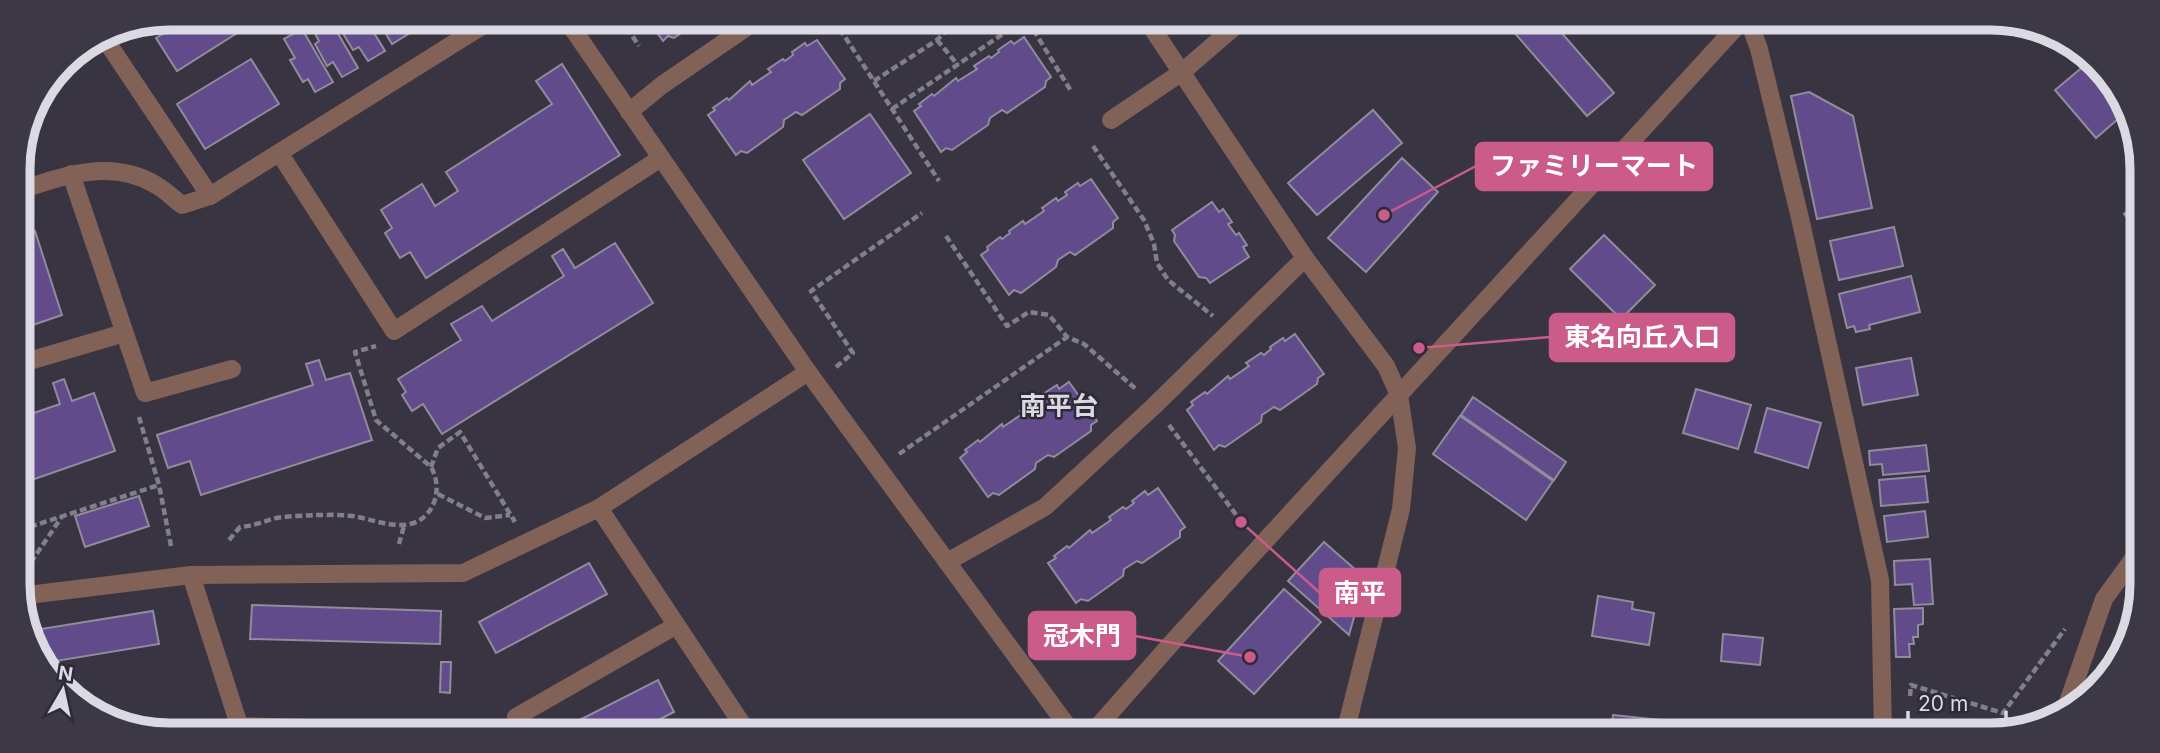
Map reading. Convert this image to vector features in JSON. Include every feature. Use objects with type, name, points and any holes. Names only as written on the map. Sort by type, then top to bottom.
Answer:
[{"type":"street","points":[[30,187],[71,174],[103,170],[130,175],[155,184],[182,205],[210,196],[476,30]]},
{"type":"street","points":[[573,30],[808,372],[1064,723]]},
{"type":"street","points":[[629,112],[662,85],[742,30]]},
{"type":"street","points":[[1153,30],[1305,258],[1386,366],[1399,395],[1407,448],[1401,509],[1348,723]]},
{"type":"street","points":[[1111,120],[1182,72],[1231,30]]},
{"type":"street","points":[[1101,723],[1734,30]]},
{"type":"street","points":[[1752,30],[1800,218],[1880,580],[1883,723]]},
{"type":"street","points":[[109,45],[210,196]]},
{"type":"street","points":[[280,153],[394,331],[661,158]]},
{"type":"street","points":[[71,174],[145,393],[232,369]]},
{"type":"street","points":[[947,562],[1045,507],[1154,406],[1305,258]]},
{"type":"street","points":[[30,361],[124,333]]},
{"type":"street","points":[[31,595],[191,575],[463,573],[598,508],[808,372]]},
{"type":"street","points":[[598,508],[741,723]]},
{"type":"street","points":[[2069,700],[2104,599],[2130,563]]},
{"type":"street","points":[[191,575],[239,723]]},
{"type":"street","points":[[516,723],[516,717],[675,626]]},
{"type":"path","points":[[628,30],[639,46]]},
{"type":"path","points":[[841,30],[939,181]]},
{"type":"path","points":[[874,81],[937,40],[947,30]]},
{"type":"path","points":[[892,109],[1009,30]]},
{"type":"path","points":[[1034,30],[1071,91]]},
{"type":"path","points":[[937,40],[958,65]]},
{"type":"path","points":[[1093,146],[1144,220],[1154,244],[1157,263],[1168,281],[1204,310],[1234,329]]},
{"type":"path","points":[[836,367],[853,354],[811,291],[922,213]]},
{"type":"path","points":[[946,236],[1007,326],[1029,312],[1049,315],[1067,337],[1084,344],[1154,406],[1237,516]]},
{"type":"path","points":[[229,540],[240,527],[257,526],[273,519],[316,515],[354,516],[404,526],[423,518],[435,504],[438,494],[436,475],[431,467],[376,420],[355,352],[383,344],[394,331]]},
{"type":"path","points":[[899,454],[1067,337]]},
{"type":"path","points":[[145,393],[138,414],[159,485],[172,546]]},
{"type":"path","points":[[431,467],[438,448],[460,432],[517,525]]},
{"type":"path","points":[[30,527],[159,485]]},
{"type":"path","points":[[438,494],[485,518],[510,515]]},
{"type":"path","points":[[30,564],[62,517]]},
{"type":"path","points":[[399,544],[404,526]]},
{"type":"path","points":[[1911,685],[2003,713],[2067,627]]},
{"type":"building","points":[[169,30],[242,30],[177,71],[156,38]]},
{"type":"building","points":[[303,30],[333,82],[315,92],[308,79],[303,82],[290,60],[295,58],[284,39]]},
{"type":"building","points":[[313,30],[336,30],[358,68],[342,77],[333,62],[327,66],[315,44],[319,41]]},
{"type":"building","points":[[341,30],[372,30],[385,51],[368,61],[359,47],[353,50]]},
{"type":"building","points":[[384,30],[408,30],[410,33],[392,44]]},
{"type":"building","points":[[655,30],[686,30],[674,38],[668,36],[663,41]]},
{"type":"building","points":[[1512,30],[1559,30],[1614,93],[1587,116]]},
{"type":"building","points":[[1024,37],[1051,77],[1046,81],[1045,87],[1007,113],[1002,110],[990,118],[988,125],[952,150],[946,148],[941,152],[914,111],[921,106],[919,104],[956,78],[958,81],[977,69],[974,66],[989,56],[991,58],[1011,41],[1014,44]]},
{"type":"building","points":[[817,40],[845,79],[840,83],[840,89],[802,115],[796,112],[784,120],[783,127],[747,153],[741,151],[736,155],[708,115],[715,110],[713,108],[727,98],[729,100],[750,81],[752,85],[771,72],[768,69],[783,59],[785,61],[805,43],[807,46]]},
{"type":"building","points":[[251,59],[279,104],[205,149],[177,104]]},
{"type":"building","points":[[562,64],[620,155],[426,278],[410,252],[400,258],[385,233],[392,228],[381,210],[422,184],[435,206],[458,191],[446,172],[552,104],[536,81]]},
{"type":"building","points":[[2084,65],[2107,91],[2121,117],[2096,138],[2055,90]]},
{"type":"building","points":[[1809,92],[1853,116],[1872,208],[1817,219],[1791,96]]},
{"type":"building","points":[[1373,110],[1402,143],[1317,215],[1288,183]]},
{"type":"building","points":[[870,114],[911,173],[844,219],[803,160]]},
{"type":"building","points":[[1402,158],[1438,192],[1366,272],[1328,238]]},
{"type":"building","points":[[1091,179],[1118,218],[1113,222],[1113,228],[1075,255],[1070,252],[1058,260],[1056,267],[1021,293],[1014,290],[1009,295],[981,255],[1000,237],[1002,239],[1023,221],[1025,224],[1044,211],[1042,208],[1056,198],[1058,201],[1078,183],[1080,186]]},
{"type":"building","points":[[1212,202],[1219,212],[1223,209],[1232,222],[1228,224],[1236,235],[1239,233],[1247,245],[1243,247],[1249,257],[1210,283],[1206,278],[1199,277],[1174,241],[1172,230]]},
{"type":"building","points":[[2130,209],[2130,222],[2124,214]]},
{"type":"building","points":[[1894,227],[1903,266],[1839,280],[1830,241]]},
{"type":"building","points":[[35,231],[62,315],[30,326],[30,233]]},
{"type":"building","points":[[1604,235],[1655,285],[1621,319],[1570,269]]},
{"type":"building","points":[[615,243],[653,303],[442,434],[423,404],[412,411],[402,395],[406,392],[398,379],[461,340],[451,324],[482,306],[492,321],[564,276],[552,256],[563,249],[575,268]]},
{"type":"building","points":[[1911,276],[1920,312],[1869,325],[1870,329],[1856,332],[1854,326],[1847,328],[1839,294]]},
{"type":"building","points":[[1295,334],[1324,374],[1318,378],[1317,384],[1280,410],[1274,407],[1262,415],[1261,422],[1225,447],[1219,445],[1214,450],[1187,410],[1193,405],[1191,402],[1205,392],[1207,394],[1228,376],[1230,379],[1249,366],[1246,363],[1261,353],[1264,355],[1283,338],[1285,341]]},
{"type":"building","points":[[1911,358],[1918,395],[1863,405],[1856,368]]},
{"type":"building","points":[[319,360],[326,380],[350,373],[372,440],[201,495],[190,461],[168,468],[157,435],[313,385],[306,364]]},
{"type":"building","points":[[64,379],[72,401],[94,393],[115,451],[30,481],[30,414],[60,404],[53,383]]},
{"type":"building","points":[[1069,382],[1097,421],[1091,425],[1091,431],[1054,457],[1048,455],[1036,463],[1035,469],[999,495],[993,493],[988,497],[960,458],[967,452],[965,450],[1002,424],[1003,427],[1022,414],[1020,411],[1045,397],[1043,394],[1057,385],[1059,389]]},
{"type":"building","points":[[1696,389],[1751,405],[1738,449],[1683,433]]},
{"type":"building","points":[[1473,397],[1566,462],[1554,480],[1461,415]]},
{"type":"building","points":[[1767,408],[1821,423],[1808,468],[1755,452]]},
{"type":"building","points":[[1460,416],[1553,481],[1526,520],[1433,454]]},
{"type":"building","points":[[1926,445],[1929,471],[1883,475],[1882,464],[1870,465],[1869,451]]},
{"type":"building","points":[[1925,476],[1928,502],[1881,506],[1879,480]]},
{"type":"building","points":[[1158,488],[1185,527],[1180,531],[1180,537],[1142,563],[1137,561],[1124,569],[1123,576],[1088,601],[1081,599],[1076,603],[1048,563],[1090,530],[1092,533],[1111,520],[1109,517],[1123,507],[1126,509],[1145,491],[1148,495]]},
{"type":"building","points":[[139,496],[149,526],[85,547],[75,516]]},
{"type":"building","points":[[1925,511],[1928,537],[1887,542],[1884,516]]},
{"type":"building","points":[[1324,542],[1365,578],[1349,635],[1288,581]]},
{"type":"building","points":[[1930,559],[1933,604],[1914,605],[1912,584],[1895,585],[1894,561]]},
{"type":"building","points":[[589,563],[607,594],[496,653],[479,622]]},
{"type":"building","points":[[1284,589],[1321,622],[1254,694],[1218,661]]},
{"type":"building","points":[[1598,596],[1633,602],[1632,609],[1654,613],[1649,645],[1592,636]]},
{"type":"building","points":[[252,605],[441,611],[440,644],[250,639]]},
{"type":"building","points":[[1923,608],[1923,624],[1918,625],[1918,637],[1913,637],[1914,644],[1909,644],[1910,657],[1896,657],[1894,609]]},
{"type":"building","points":[[153,611],[159,644],[92,655],[49,655],[37,630]]},
{"type":"building","points":[[1723,634],[1763,638],[1760,665],[1721,661]]},
{"type":"building","points":[[441,662],[451,662],[450,693],[440,692]]},
{"type":"building","points":[[658,680],[674,712],[653,723],[574,723]]},
{"type":"building","points":[[1613,715],[1689,723],[1612,723]]},
{"type":"place","name":"ファミリーマート","points":[[1384,215]]},
{"type":"place","name":"東名向丘入口","points":[[1419,348]]},
{"type":"place","name":"南平","points":[[1241,522]]},
{"type":"place","name":"冠木門","points":[[1250,657]]},
{"type":"district","name":"南平台","points":[[1059,405]]}]
